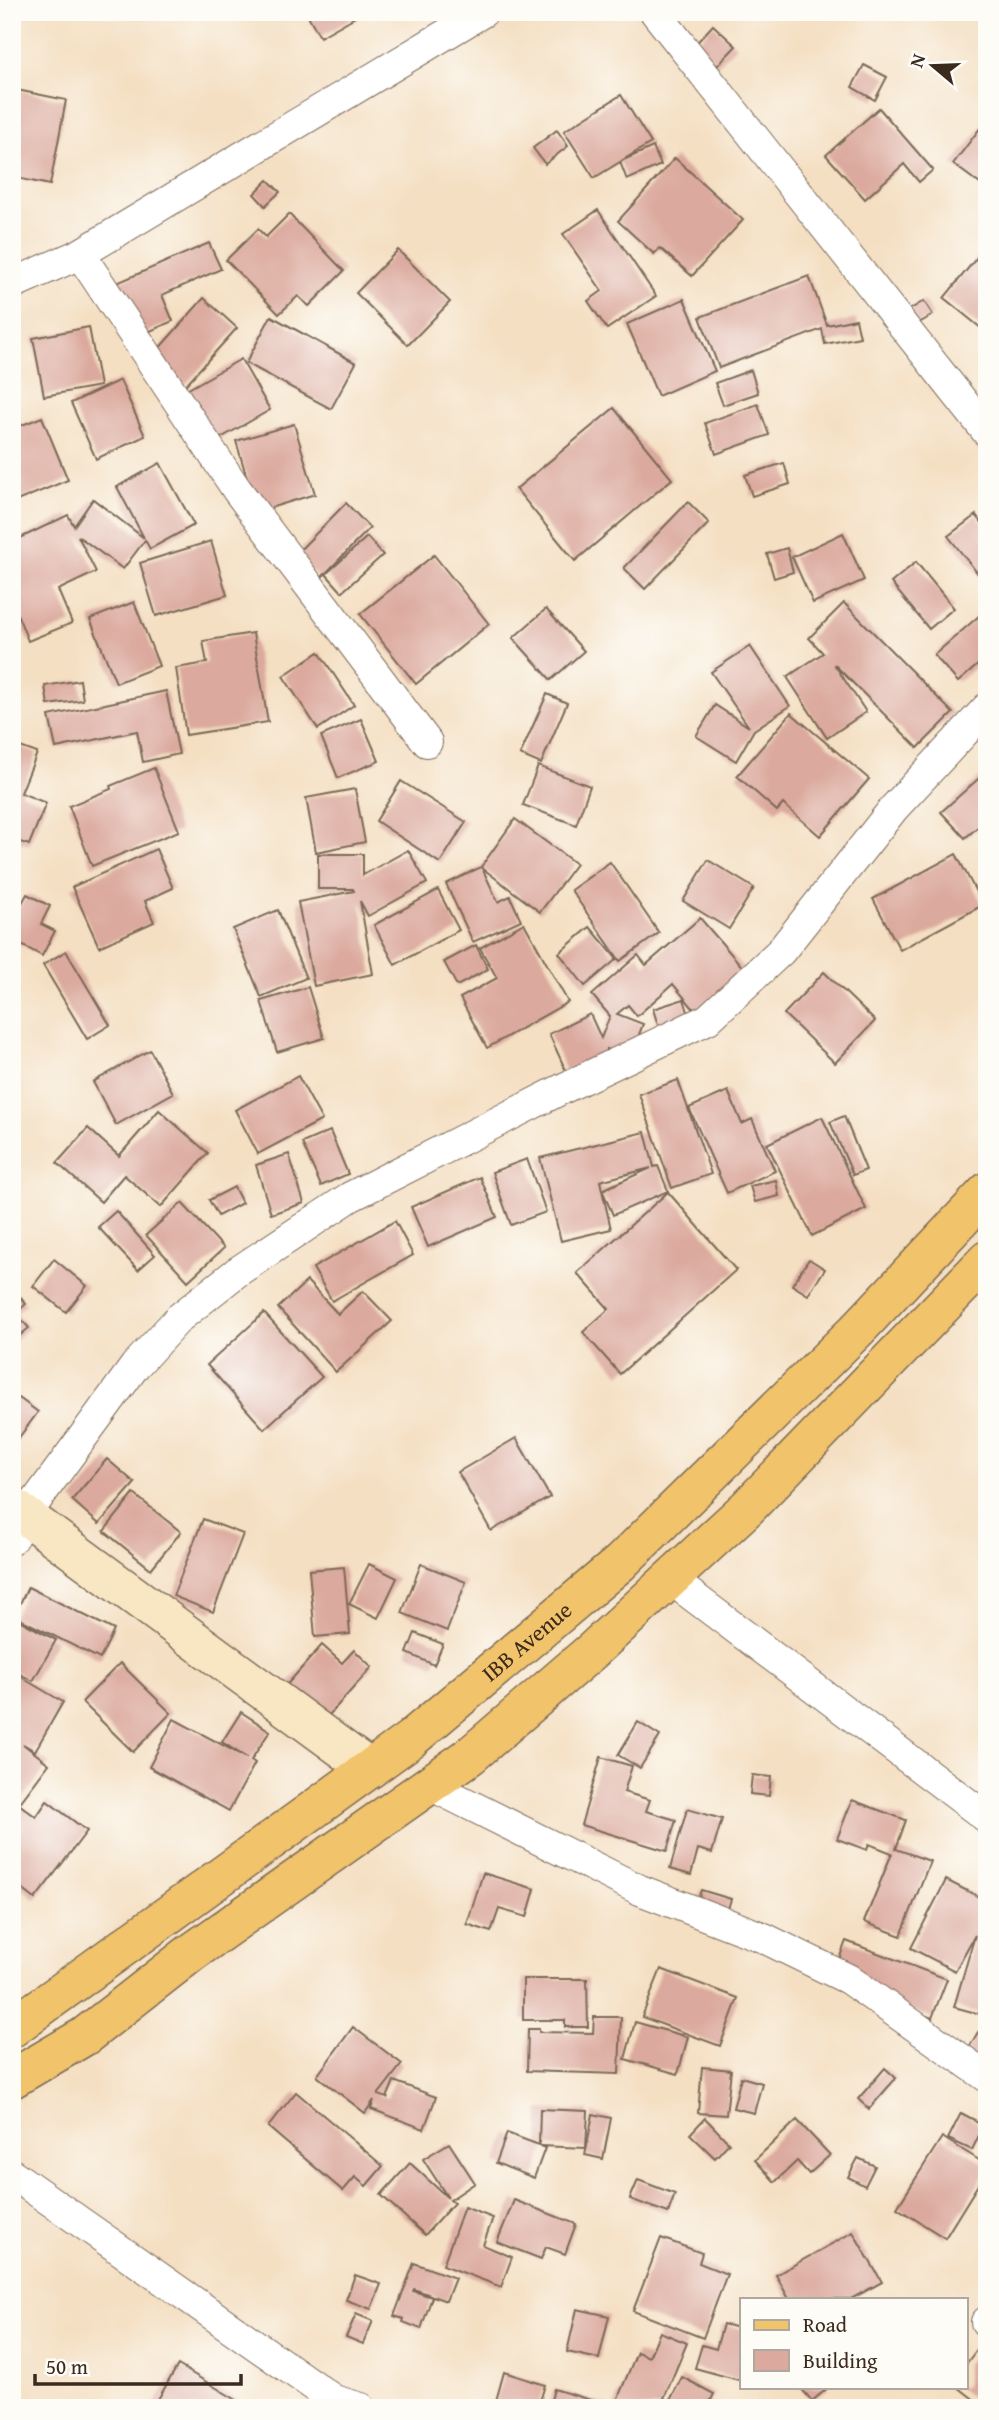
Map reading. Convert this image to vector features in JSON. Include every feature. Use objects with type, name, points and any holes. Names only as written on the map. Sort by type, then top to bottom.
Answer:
[{"type":"main road","name":"IBB Avenue","points":[[12,2028],[411,1739],[620,1563],[859,1328],[987,1192]]},
{"type":"main road","points":[[12,2079],[85,2036],[191,1953],[470,1756],[592,1651],[747,1508],[987,1260]]},
{"type":"street","points":[[12,284],[80,254],[484,12]]},
{"type":"street","points":[[655,12],[987,432]]},
{"type":"street","points":[[80,254],[237,490],[427,741]]},
{"type":"street","points":[[370,1769],[16,1520],[135,1366],[179,1318],[237,1272],[350,1197],[562,1089],[708,1019],[781,951],[894,808],[987,708]]},
{"type":"street","points":[[670,1578],[987,1818]]},
{"type":"street","points":[[430,1784],[640,1890],[764,1938],[848,1979],[987,2077]]},
{"type":"street","points":[[12,2174],[334,2400],[361,2408]]},
{"type":"building","points":[[306,12],[364,12],[320,37]]},
{"type":"building","points":[[713,25],[736,46],[713,70],[691,49]]},
{"type":"building","points":[[864,65],[887,77],[875,100],[852,87]]},
{"type":"building","points":[[17,90],[66,100],[50,185],[12,177],[12,115]]},
{"type":"building","points":[[621,95],[651,143],[621,161],[653,147],[661,165],[627,180],[620,162],[594,178],[564,131]]},
{"type":"building","points":[[879,108],[933,170],[919,182],[904,164],[865,199],[826,155]]},
{"type":"building","points":[[987,119],[987,189],[953,164]]},
{"type":"building","points":[[557,130],[568,146],[545,164],[533,148]]},
{"type":"building","points":[[675,158],[743,220],[692,276],[660,248],[654,254],[618,221]]},
{"type":"building","points":[[268,180],[280,192],[265,206],[254,194]]},
{"type":"building","points":[[598,210],[656,296],[607,329],[588,301],[602,291],[563,234]]},
{"type":"building","points":[[289,214],[344,271],[309,306],[298,296],[279,314],[226,260],[258,229],[266,237]]},
{"type":"building","points":[[209,243],[221,269],[162,295],[173,321],[132,339],[110,286]]},
{"type":"building","points":[[987,245],[987,333],[944,298]]},
{"type":"building","points":[[398,250],[450,302],[408,345],[356,293]]},
{"type":"building","points":[[809,276],[827,325],[856,319],[860,337],[825,344],[822,329],[719,368],[700,317]]},
{"type":"building","points":[[204,298],[237,328],[179,392],[146,363]]},
{"type":"building","points":[[684,299],[715,371],[658,396],[627,324]]},
{"type":"building","points":[[924,301],[933,315],[912,327],[904,313]]},
{"type":"building","points":[[271,316],[356,363],[331,409],[246,363]]},
{"type":"building","points":[[89,327],[100,386],[44,396],[33,338]]},
{"type":"building","points":[[241,359],[270,410],[212,443],[183,392]]},
{"type":"building","points":[[751,370],[758,393],[723,405],[715,383]]},
{"type":"building","points":[[120,380],[145,436],[96,459],[71,403]]},
{"type":"building","points":[[758,404],[769,435],[716,454],[705,423]]},
{"type":"building","points":[[614,408],[672,479],[575,561],[516,489]]},
{"type":"building","points":[[42,417],[68,480],[12,503],[12,429]]},
{"type":"building","points":[[294,424],[315,494],[257,512],[236,441]]},
{"type":"building","points":[[160,463],[194,525],[150,549],[145,540],[123,569],[78,536],[96,572],[58,590],[72,623],[28,641],[16,611],[12,612],[12,542],[68,515],[74,526],[93,499],[144,538],[117,487]]},
{"type":"building","points":[[784,463],[790,484],[752,496],[745,475]]},
{"type":"building","points":[[688,502],[709,523],[645,589],[624,568]]},
{"type":"building","points":[[346,503],[370,528],[320,579],[295,555]]},
{"type":"building","points":[[976,515],[987,529],[987,585],[948,536]]},
{"type":"building","points":[[843,533],[864,580],[813,603],[792,557]]},
{"type":"building","points":[[367,537],[383,555],[342,592],[326,574]]},
{"type":"building","points":[[211,541],[227,595],[156,616],[140,563]]},
{"type":"building","points":[[787,548],[793,572],[774,578],[767,554]]},
{"type":"building","points":[[434,555],[489,624],[416,684],[360,614]]},
{"type":"building","points":[[916,562],[954,608],[929,629],[891,583]]},
{"type":"building","points":[[134,602],[159,666],[116,683],[90,619]]},
{"type":"building","points":[[844,603],[953,713],[918,748],[834,664],[866,712],[827,738],[787,677],[823,653],[809,638]]},
{"type":"building","points":[[546,609],[584,651],[551,680],[513,638]]},
{"type":"building","points":[[987,609],[987,657],[958,682],[934,655]]},
{"type":"building","points":[[253,633],[268,722],[186,735],[176,668],[207,663],[203,641]]},
{"type":"building","points":[[750,646],[790,706],[754,730],[736,761],[696,736],[715,705],[749,727],[711,672]]},
{"type":"building","points":[[319,652],[354,705],[318,729],[283,676]]},
{"type":"building","points":[[80,680],[83,700],[48,705],[45,686]]},
{"type":"building","points":[[166,691],[179,754],[143,762],[137,731],[56,748],[49,716]]},
{"type":"building","points":[[547,694],[567,703],[541,764],[520,755]]},
{"type":"building","points":[[791,713],[869,779],[820,836],[783,804],[777,811],[737,776]]},
{"type":"building","points":[[361,719],[379,761],[338,778],[321,736]]},
{"type":"building","points":[[12,744],[37,753],[21,793],[46,803],[29,845],[12,839]]},
{"type":"building","points":[[538,766],[590,786],[576,825],[523,805]]},
{"type":"building","points":[[154,768],[179,831],[92,866],[69,806]]},
{"type":"building","points":[[987,771],[987,819],[965,838],[941,812]]},
{"type":"building","points":[[401,781],[466,822],[440,863],[376,821]]},
{"type":"building","points":[[355,789],[365,842],[316,852],[306,798]]},
{"type":"building","points":[[515,819],[576,864],[540,912],[482,868],[498,902],[510,896],[521,920],[473,942],[446,884],[481,867]]},
{"type":"building","points":[[156,849],[173,888],[145,901],[154,922],[99,947],[72,887]]},
{"type":"building","points":[[408,850],[427,883],[368,916],[360,901],[373,974],[314,986],[298,902],[354,891],[318,889],[318,854],[363,854],[363,875]]},
{"type":"building","points":[[956,854],[983,905],[900,950],[873,899]]},
{"type":"building","points":[[708,860],[754,888],[729,929],[683,901]]},
{"type":"building","points":[[610,862],[659,933],[620,961],[571,890]]},
{"type":"building","points":[[438,890],[459,930],[395,965],[374,925]]},
{"type":"building","points":[[27,894],[50,906],[41,924],[55,931],[42,956],[12,940],[12,921]]},
{"type":"building","points":[[278,910],[306,978],[261,997],[233,929]]},
{"type":"building","points":[[700,918],[745,970],[697,1013],[673,984],[637,1016],[628,1005],[617,1014],[643,1024],[630,1058],[607,1049],[607,1052],[566,1071],[549,1034],[590,1014],[601,1038],[610,1016],[592,995],[638,955],[646,965]]},
{"type":"building","points":[[524,923],[568,1002],[487,1048],[460,998],[497,978],[480,948]]},
{"type":"building","points":[[590,927],[617,959],[585,986],[559,953]]},
{"type":"building","points":[[476,945],[488,969],[457,986],[444,962]]},
{"type":"building","points":[[66,951],[110,1025],[87,1039],[43,965]]},
{"type":"building","points":[[824,972],[875,1021],[835,1063],[784,1014]]},
{"type":"building","points":[[308,987],[324,1038],[277,1052],[261,1001]]},
{"type":"building","points":[[684,999],[692,1025],[661,1035],[653,1009]]},
{"type":"building","points":[[150,1050],[173,1093],[116,1125],[93,1082]]},
{"type":"building","points":[[298,1076],[322,1120],[258,1154],[235,1110]]},
{"type":"building","points":[[678,1080],[711,1174],[672,1188],[639,1094]]},
{"type":"building","points":[[728,1091],[742,1124],[752,1119],[775,1171],[727,1193],[689,1108]]},
{"type":"building","points":[[159,1110],[208,1153],[161,1207],[124,1175],[101,1202],[57,1163],[88,1128],[119,1156]]},
{"type":"building","points":[[844,1116],[866,1170],[853,1175],[830,1122]]},
{"type":"building","points":[[822,1117],[866,1209],[812,1236],[767,1144]]},
{"type":"building","points":[[330,1131],[348,1174],[321,1186],[302,1143]]},
{"type":"building","points":[[645,1132],[654,1167],[658,1166],[668,1191],[613,1215],[602,1190],[611,1229],[561,1241],[540,1158]],"holes":[[[651,1168],[602,1190],[600,1181]]]},
{"type":"building","points":[[289,1154],[304,1203],[271,1214],[256,1165]]},
{"type":"building","points":[[527,1159],[546,1212],[511,1225],[492,1172]]},
{"type":"building","points":[[480,1177],[497,1217],[428,1247],[411,1207]]},
{"type":"building","points":[[776,1180],[779,1196],[755,1202],[750,1186]]},
{"type":"building","points":[[234,1187],[242,1203],[218,1216],[209,1200]]},
{"type":"building","points":[[668,1192],[736,1270],[620,1374],[583,1332],[609,1309],[577,1273]]},
{"type":"building","points":[[182,1203],[224,1248],[188,1281],[146,1235]]},
{"type":"building","points":[[116,1211],[155,1255],[138,1270],[98,1227]]},
{"type":"building","points":[[395,1221],[413,1255],[332,1301],[313,1268]]},
{"type":"building","points":[[54,1259],[87,1286],[66,1312],[33,1286]]},
{"type":"building","points":[[809,1259],[825,1269],[808,1295],[792,1285]]},
{"type":"building","points":[[307,1281],[338,1314],[363,1291],[392,1321],[336,1372],[278,1308]]},
{"type":"building","points":[[12,1287],[26,1304],[16,1313],[29,1328],[12,1342]]},
{"type":"building","points":[[264,1313],[322,1377],[264,1429],[207,1365]]},
{"type":"building","points":[[19,1398],[38,1412],[12,1447],[12,1407]]},
{"type":"building","points":[[516,1438],[550,1497],[491,1531],[458,1472]]},
{"type":"building","points":[[107,1459],[135,1483],[99,1524],[72,1500]]},
{"type":"building","points":[[134,1494],[181,1532],[151,1569],[104,1531]]},
{"type":"building","points":[[203,1519],[243,1534],[213,1612],[173,1596]]},
{"type":"building","points":[[369,1564],[397,1578],[378,1618],[349,1604]]},
{"type":"building","points":[[421,1564],[466,1582],[447,1631],[402,1613]]},
{"type":"building","points":[[344,1567],[350,1634],[315,1637],[309,1570]]},
{"type":"building","points":[[28,1587],[114,1630],[100,1659],[14,1616]]},
{"type":"building","points":[[12,1616],[56,1640],[33,1681],[12,1670]]},
{"type":"building","points":[[415,1633],[443,1644],[434,1665],[407,1653]]},
{"type":"building","points":[[322,1645],[342,1663],[354,1650],[372,1667],[321,1724],[283,1689]]},
{"type":"building","points":[[120,1663],[171,1713],[133,1752],[82,1702]]},
{"type":"building","points":[[14,1673],[63,1702],[35,1751],[23,1744],[49,1764],[19,1804],[36,1817],[47,1801],[87,1831],[35,1899],[12,1881]]},
{"type":"building","points":[[241,1712],[270,1731],[251,1760],[255,1763],[229,1811],[149,1767],[174,1719],[247,1758],[222,1742]]},
{"type":"building","points":[[638,1722],[660,1736],[640,1768],[618,1755]]},
{"type":"building","points":[[601,1757],[632,1766],[624,1792],[650,1800],[646,1811],[676,1820],[667,1851],[581,1825]]},
{"type":"building","points":[[752,1775],[771,1777],[769,1796],[750,1794]]},
{"type":"building","points":[[852,1800],[906,1820],[896,1849],[930,1861],[901,1936],[864,1922],[892,1853],[869,1844],[867,1850],[837,1839]]},
{"type":"building","points":[[687,1809],[722,1819],[712,1853],[698,1849],[691,1875],[670,1869]]},
{"type":"building","points":[[483,1873],[535,1889],[527,1917],[499,1909],[491,1932],[467,1924]]},
{"type":"building","points":[[946,1880],[987,1901],[987,2016],[954,2007],[975,1935],[955,1971],[911,1948]]},
{"type":"building","points":[[701,1890],[731,1899],[724,1922],[694,1913]]},
{"type":"building","points":[[846,1941],[947,1979],[932,2018],[831,1980]]},
{"type":"building","points":[[661,1969],[738,1998],[720,2046],[642,2017]]},
{"type":"building","points":[[523,1979],[587,1979],[588,2027],[565,2027],[565,2020],[523,2020]]},
{"type":"building","points":[[594,2017],[621,2017],[619,2074],[527,2071],[528,2029],[539,2029],[539,2032],[593,2033]]},
{"type":"building","points":[[635,2022],[688,2037],[678,2074],[625,2059]]},
{"type":"building","points":[[353,2027],[402,2064],[378,2095],[387,2098],[394,2081],[436,2097],[424,2129],[371,2109],[374,2100],[365,2113],[317,2076]]},
{"type":"building","points":[[978,2032],[987,2037],[987,2044],[976,2063],[964,2056]]},
{"type":"building","points":[[702,2067],[731,2070],[726,2115],[698,2113]]},
{"type":"building","points":[[885,2068],[896,2078],[869,2109],[858,2099]]},
{"type":"building","points":[[741,2077],[762,2083],[754,2113],[733,2108]]},
{"type":"building","points":[[296,2092],[383,2166],[366,2186],[355,2177],[343,2191],[268,2127]]},
{"type":"building","points":[[540,2109],[588,2111],[586,2148],[540,2146],[545,2148],[534,2178],[496,2163],[507,2133],[539,2145]]},
{"type":"building","points":[[961,2113],[984,2125],[972,2150],[948,2139]]},
{"type":"building","points":[[593,2114],[611,2118],[603,2159],[585,2155]]},
{"type":"building","points":[[705,2118],[729,2143],[715,2158],[690,2134]]},
{"type":"building","points":[[797,2120],[830,2155],[809,2174],[797,2161],[775,2182],[755,2160]]},
{"type":"building","points":[[942,2137],[987,2165],[987,2170],[945,2238],[897,2208]]},
{"type":"building","points":[[449,2143],[475,2183],[450,2200],[454,2203],[425,2235],[381,2195],[410,2163],[448,2198],[423,2159]]},
{"type":"building","points":[[858,2158],[875,2166],[865,2186],[848,2177]]},
{"type":"building","points":[[638,2180],[675,2194],[668,2213],[630,2199]]},
{"type":"building","points":[[514,2200],[576,2224],[565,2254],[546,2247],[541,2259],[497,2242]]},
{"type":"building","points":[[464,2207],[493,2218],[483,2245],[512,2257],[501,2287],[443,2265]]},
{"type":"building","points":[[853,2232],[882,2282],[853,2298],[788,2298],[776,2275]]},
{"type":"building","points":[[661,2238],[702,2253],[699,2263],[727,2274],[703,2338],[633,2311]]},
{"type":"building","points":[[414,2263],[455,2278],[446,2301],[414,2289],[413,2291],[432,2297],[421,2329],[394,2316]]},
{"type":"building","points":[[355,2275],[381,2284],[371,2309],[346,2300]]},
{"type":"building","points":[[577,2309],[609,2316],[599,2359],[567,2352]]},
{"type":"building","points":[[356,2314],[373,2321],[363,2344],[346,2337]]},
{"type":"building","points":[[723,2324],[740,2328],[740,2380],[695,2368],[702,2345],[716,2349]]},
{"type":"building","points":[[660,2332],[687,2343],[660,2408],[622,2408],[615,2405],[637,2352],[649,2357]]},
{"type":"building","points":[[987,2336],[987,2408],[959,2388],[968,2388],[968,2361]]},
{"type":"building","points":[[178,2365],[250,2408],[153,2408]]},
{"type":"building","points":[[504,2372],[545,2385],[538,2408],[494,2408]]},
{"type":"building","points":[[682,2377],[714,2394],[707,2408],[666,2408]]},
{"type":"building","points":[[801,2388],[828,2388],[812,2401]]},
{"type":"building","points":[[554,2389],[607,2405],[606,2408],[549,2408]]}]
